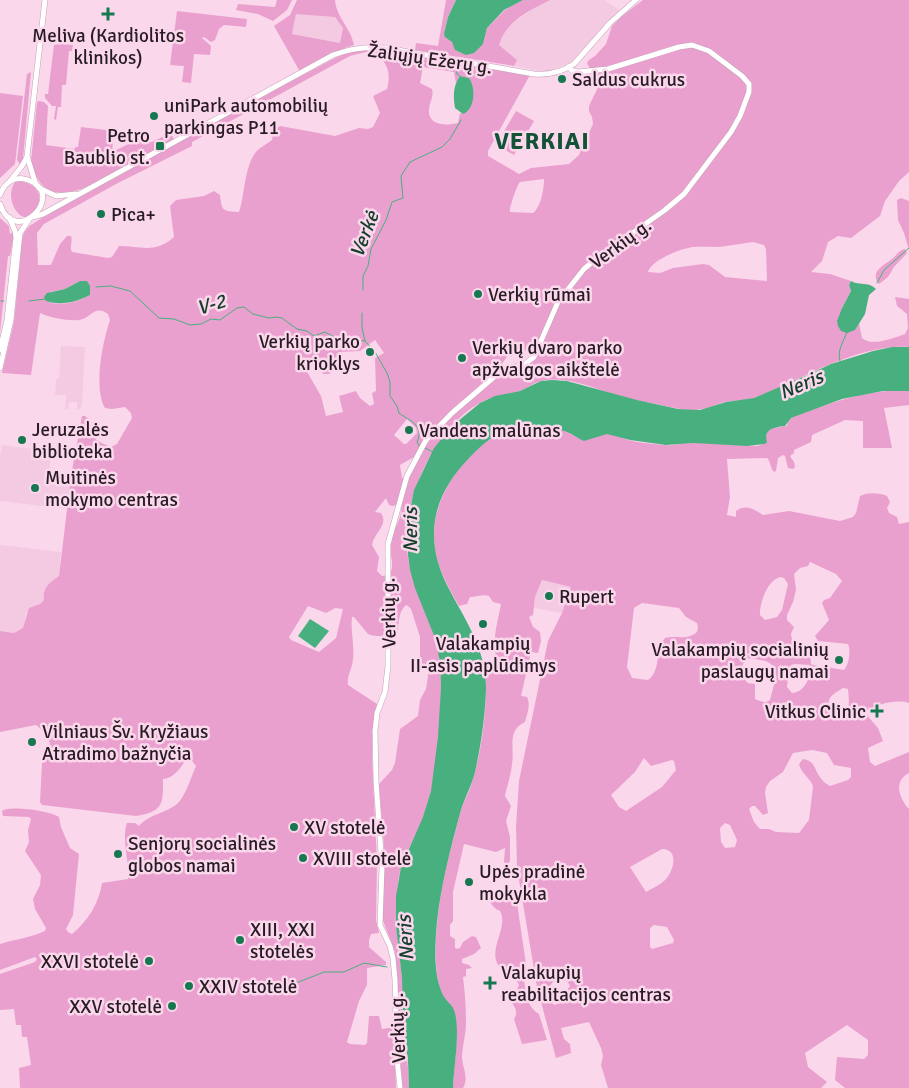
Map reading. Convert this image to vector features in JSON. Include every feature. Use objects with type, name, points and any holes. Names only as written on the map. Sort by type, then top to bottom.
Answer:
[{"type":"main road","points":[[0,195],[4,186],[22,166],[27,156],[45,0]]},
{"type":"main road","name":"Žaliųjų Ežerų g.","points":[[31,218],[43,214],[332,56],[351,48],[386,48],[534,74],[549,74],[568,67],[585,52],[610,23],[636,0]]},
{"type":"main road","name":"Verkių g.","points":[[400,1088],[393,958],[390,946],[380,925],[382,861],[376,781],[375,731],[376,713],[385,692],[388,666],[388,544],[407,476],[426,440],[452,413],[494,376],[506,369],[525,364],[534,357],[558,302],[584,269],[680,199],[731,132],[748,98],[749,87],[747,81],[709,51],[692,45],[679,47],[608,69],[578,72],[568,67]]},
{"type":"main road","points":[[0,368],[10,320],[20,233],[39,210],[42,201],[27,156]]},
{"type":"main road","name":"Žaliųjų Ežerų g.","points":[[9,182],[24,179],[56,196],[82,192]]},
{"type":"main road","points":[[0,186],[9,182]]},
{"type":"main road","points":[[0,204],[8,216],[16,237],[7,320],[0,350]]},
{"type":"main road","points":[[0,213],[17,220],[31,218]]},
{"type":"shaded area","points":[[277,0],[292,0],[287,10],[273,21],[258,14],[236,10],[238,4],[275,7]]},
{"type":"shaded area","points":[[297,0],[335,0],[338,12],[350,33],[354,45],[303,70],[299,70],[274,26],[290,15]],"holes":[[[296,14],[335,17],[343,28],[340,43],[292,34]]]},
{"type":"shaded area","points":[[446,0],[456,0],[448,17],[445,30],[457,51],[463,53],[483,44],[487,28],[505,10],[523,0],[550,0],[519,18],[507,29],[502,37],[499,45],[517,60],[514,66],[415,50],[416,43],[438,46]]},
{"type":"shaded area","points":[[550,0],[605,0],[619,10],[573,60],[567,64],[545,72],[514,66],[516,63],[515,58],[507,54],[499,45],[501,39],[509,26],[540,4]]},
{"type":"shaded area","points":[[643,0],[909,0],[909,172],[899,181],[885,201],[880,216],[851,238],[838,236],[828,242],[822,261],[811,272],[830,274],[851,281],[849,285],[851,291],[842,308],[855,330],[859,323],[862,338],[866,341],[883,341],[905,334],[908,328],[907,314],[897,306],[895,297],[909,299],[909,347],[869,351],[849,357],[754,398],[725,402],[696,410],[679,409],[631,399],[570,381],[541,381],[520,391],[490,398],[471,408],[445,434],[434,450],[417,484],[408,518],[406,536],[413,580],[437,643],[441,684],[439,732],[433,782],[422,821],[402,864],[397,895],[403,1024],[409,1088],[402,1088],[395,952],[382,918],[385,860],[379,784],[392,770],[395,763],[400,729],[418,716],[420,700],[426,689],[428,676],[428,671],[420,657],[420,637],[411,609],[406,605],[399,619],[398,629],[384,636],[368,634],[352,617],[353,659],[348,677],[348,685],[377,704],[374,719],[372,756],[377,863],[376,920],[379,933],[371,934],[369,947],[386,962],[386,965],[367,968],[367,985],[359,1001],[347,1042],[365,1045],[367,1043],[369,1016],[379,1016],[382,1029],[394,1027],[396,1088],[20,1088],[19,1068],[31,1065],[27,1037],[22,1037],[21,1025],[16,1025],[14,1009],[0,1010],[0,974],[35,962],[37,959],[35,957],[0,970],[0,944],[28,937],[45,931],[46,928],[35,909],[33,899],[40,885],[41,875],[25,851],[29,842],[28,830],[31,819],[29,817],[3,816],[2,811],[6,809],[30,810],[59,817],[70,848],[79,854],[73,915],[66,929],[72,934],[92,911],[102,883],[128,879],[125,843],[127,823],[135,823],[139,826],[148,819],[175,806],[184,794],[196,766],[188,756],[175,774],[163,779],[163,794],[160,805],[152,812],[145,814],[136,816],[42,805],[40,802],[42,763],[45,762],[46,749],[50,743],[45,735],[47,734],[36,725],[0,732],[0,631],[14,633],[23,628],[29,608],[40,604],[44,600],[45,589],[59,576],[71,476],[82,416],[91,421],[92,432],[95,438],[111,447],[117,444],[132,418],[131,413],[125,407],[105,408],[101,399],[100,364],[110,320],[108,314],[103,311],[96,311],[79,320],[59,319],[40,313],[31,375],[2,373],[14,322],[24,232],[40,219],[261,97],[341,55],[361,49],[384,50],[530,75],[488,151],[488,156],[519,174],[531,168],[569,164],[579,155],[593,124],[589,106],[600,83],[599,78],[592,73],[587,63],[606,44],[612,26]],"holes":[[[366,52],[379,54],[387,67],[389,74],[387,89],[373,96],[380,113],[373,127],[368,129],[359,128],[335,136],[280,126],[274,130],[272,140],[259,149],[250,162],[239,212],[224,209],[221,204],[220,195],[214,191],[204,196],[176,200],[170,206],[174,237],[160,246],[148,248],[119,246],[112,257],[108,258],[72,252],[71,236],[67,236],[60,244],[51,265],[38,265],[37,233],[44,224],[116,184],[192,146],[192,142],[350,56]],[[423,67],[454,72],[456,83],[460,76],[469,78],[463,114],[460,113],[458,123],[439,124],[431,119],[429,109],[432,89],[420,83]],[[544,179],[543,193],[533,213],[510,212],[515,192],[520,182]],[[753,242],[764,245],[766,249],[767,281],[725,277],[709,265],[703,264],[673,268],[660,273],[648,272],[661,259],[682,250],[694,247],[722,247]],[[80,281],[90,295],[63,304],[51,303],[50,292],[65,289]],[[375,340],[384,353],[375,358],[376,391],[372,393],[374,404],[370,406],[360,398],[356,391],[339,396],[343,412],[326,416],[321,396],[306,370],[314,363],[323,374],[329,374],[339,367],[337,355],[339,352],[360,351]],[[514,346],[536,356],[526,365],[499,376],[472,396],[435,434],[416,462],[410,477],[402,478],[400,465],[414,457],[423,441],[450,412],[500,367]],[[407,419],[416,428],[417,433],[404,444],[394,435]],[[386,498],[389,505],[393,506],[401,503],[401,513],[390,544],[391,571],[389,575],[382,576],[377,571],[379,557],[372,545],[382,525],[383,518],[381,513],[375,512]],[[308,606],[326,613],[335,608],[343,609],[336,638],[319,652],[291,640],[289,637]]]},
{"type":"shaded area","points":[[177,11],[247,19],[246,27],[224,25],[219,29],[215,40],[211,42],[204,37],[202,38],[211,46],[210,55],[194,54],[191,83],[182,82],[184,66],[170,65]]},
{"type":"shaded area","points":[[296,13],[335,17],[343,28],[340,43],[292,34]]},
{"type":"shaded area","points":[[54,45],[73,45],[72,51],[69,51],[66,85],[62,85],[61,107],[58,107],[56,120],[54,119],[56,106],[52,106],[45,98],[45,94],[48,94]]},
{"type":"shaded area","points":[[31,72],[23,159],[20,164],[17,160],[27,74]]},
{"type":"shaded area","points":[[0,93],[23,96],[15,164],[0,178]]},
{"type":"shaded area","points":[[37,102],[44,102],[48,106],[46,145],[75,149],[75,147],[78,147],[81,127],[114,131],[112,152],[137,140],[152,142],[171,133],[174,140],[87,187],[59,193],[51,191],[39,181],[31,161]]},
{"type":"shaded area","points":[[516,111],[534,121],[514,155],[496,145]]},
{"type":"shaded area","points":[[16,181],[30,184],[39,194],[38,205],[33,214],[28,217],[22,216],[17,212],[13,205],[12,189]]},
{"type":"shaded area","points":[[901,198],[909,201],[909,250],[898,220],[897,200]]},
{"type":"shaded area","points":[[0,218],[9,226],[10,234],[13,232],[14,235],[10,256],[8,256],[0,333]]},
{"type":"shaded area","points":[[905,249],[907,253],[894,267],[888,277],[879,284],[876,276],[879,269]]},
{"type":"shaded area","points":[[61,346],[85,347],[82,406],[79,410],[77,410],[77,402],[69,402],[68,409],[65,409],[66,395],[55,395],[56,379],[59,379]]},
{"type":"shaded area","points":[[884,391],[909,391],[909,405],[884,408],[892,448],[863,448],[863,421],[845,420],[812,435],[811,442],[794,450],[794,453],[790,456],[794,462],[795,467],[793,469],[788,468],[785,456],[783,455],[778,458],[776,471],[774,472],[767,458],[727,459],[730,497],[727,515],[736,517],[736,511],[747,508],[763,515],[789,511],[840,521],[853,517],[856,513],[860,496],[874,493],[887,496],[890,502],[887,508],[889,513],[897,517],[899,524],[909,522],[909,703],[893,702],[881,704],[866,711],[866,714],[878,728],[883,741],[868,748],[870,762],[875,766],[909,752],[909,773],[901,780],[899,790],[909,809],[909,1088],[845,1088],[835,1080],[837,1057],[864,1059],[868,1055],[868,1040],[847,1025],[805,1053],[808,1067],[827,1082],[821,1088],[608,1088],[601,1065],[603,1056],[601,1048],[589,1022],[561,1028],[564,1039],[570,1044],[571,1053],[556,1058],[537,987],[517,868],[516,827],[519,781],[548,641],[562,613],[571,587],[542,580],[535,597],[533,615],[529,617],[533,627],[540,632],[541,641],[538,653],[531,652],[521,696],[527,697],[529,703],[528,710],[525,722],[515,730],[513,735],[513,758],[505,796],[511,806],[506,821],[510,837],[510,861],[507,866],[504,862],[505,848],[496,852],[464,844],[453,892],[453,921],[450,925],[450,936],[455,939],[455,948],[460,948],[463,942],[472,936],[476,937],[481,948],[474,954],[462,959],[462,963],[472,968],[466,969],[466,976],[463,977],[466,1023],[462,1058],[466,1081],[463,1088],[453,1088],[456,1025],[454,1012],[445,1000],[439,986],[436,969],[437,926],[440,898],[449,856],[479,754],[484,726],[485,673],[494,662],[496,652],[495,636],[501,604],[493,602],[489,596],[484,595],[470,597],[467,604],[459,606],[442,574],[435,548],[435,521],[440,502],[449,484],[461,466],[491,438],[509,429],[527,424],[538,424],[555,428],[583,440],[609,434],[633,441],[666,445],[692,443],[757,446],[766,443],[767,434],[771,429],[787,426],[788,420],[791,418],[843,400]],"holes":[[[810,562],[836,574],[842,581],[830,598],[822,603],[829,620],[815,636],[818,641],[848,644],[849,657],[844,670],[813,665],[811,664],[810,645],[793,645],[791,634],[794,627],[787,620],[787,615],[796,590],[794,574],[800,568],[808,566]],[[780,577],[784,578],[788,584],[782,610],[777,617],[765,620],[760,615],[761,604],[768,587]],[[642,603],[679,608],[686,617],[697,623],[697,632],[693,635],[665,638],[660,648],[655,672],[648,680],[632,678],[627,667],[634,608]],[[751,658],[764,661],[774,667],[774,686],[770,700],[764,702],[755,699],[755,684],[748,683],[745,680],[742,666],[745,660]],[[791,665],[809,665],[811,668],[808,680],[803,688],[792,693],[787,687]],[[843,688],[848,689],[847,710],[840,714],[835,714],[829,705],[832,696]],[[812,750],[827,753],[834,765],[851,768],[851,777],[848,780],[830,786],[822,780],[813,764],[803,759],[799,764],[800,767],[813,787],[809,820],[799,833],[760,829],[754,822],[749,809],[752,806],[755,806],[763,815],[768,813],[765,793],[770,781],[783,772],[793,753]],[[644,758],[651,766],[674,761],[676,770],[662,787],[626,811],[619,807],[611,795],[635,772]],[[725,823],[730,825],[737,840],[735,847],[725,848],[721,842],[720,828]],[[662,849],[671,852],[673,866],[669,875],[662,883],[646,892],[630,867]],[[654,925],[667,927],[674,940],[673,943],[652,949],[650,947],[650,928]],[[555,980],[567,981],[570,986],[563,995],[563,1002],[554,1005],[549,996],[549,989]]]},
{"type":"shaded area","name":"Muitinės mokymo centras","points":[[2,445],[41,450],[41,453],[51,454],[49,474],[71,476],[68,509],[0,501],[0,456]]},
{"type":"shaded area","points":[[0,545],[61,552],[59,576],[51,581],[44,600],[26,613],[24,628],[14,633],[0,631]]},
{"type":"shaded area","points":[[542,580],[571,587],[562,613],[534,608],[535,597]]},
{"type":"shaded area","points":[[505,895],[516,896],[527,971],[523,974],[526,991],[531,1006],[539,1014],[547,1040],[522,1044],[514,1019],[516,1011],[512,1003],[519,985],[514,978],[499,966],[495,957],[502,919],[500,911],[488,899]]},
{"type":"water","points":[[456,0],[523,0],[504,10],[487,28],[483,44],[474,53],[466,55],[455,50],[452,42],[444,34],[448,17]]},
{"type":"water","points":[[460,76],[469,78],[473,87],[472,103],[470,108],[463,114],[455,108],[454,99],[455,87]]},
{"type":"water","points":[[80,281],[87,281],[90,286],[90,295],[69,302],[46,301],[44,297],[47,293],[65,289]]},
{"type":"water","points":[[851,281],[870,285],[876,289],[869,295],[865,314],[855,330],[847,333],[841,331],[837,321],[851,291],[849,285]]},
{"type":"water","name":"Neris","points":[[892,347],[909,347],[909,391],[883,391],[842,399],[791,418],[785,426],[771,429],[768,431],[765,444],[747,446],[693,443],[666,445],[630,440],[607,434],[584,441],[567,432],[526,425],[503,431],[493,437],[470,457],[447,487],[435,518],[436,552],[440,569],[479,649],[483,662],[486,690],[475,772],[461,810],[454,837],[437,922],[435,949],[437,976],[443,996],[454,1010],[456,1022],[457,1040],[453,1088],[409,1088],[403,1023],[402,978],[396,926],[396,896],[401,867],[423,817],[431,791],[438,737],[441,687],[440,662],[435,638],[415,588],[410,570],[407,526],[414,490],[434,448],[452,426],[480,403],[495,396],[520,391],[541,381],[567,381],[678,409],[700,410],[726,402],[754,398],[831,364]]},
{"type":"water","points":[[310,619],[329,631],[315,648],[298,636]]},
{"type":"waterway","name":"Verkė","points":[[456,65],[457,74],[461,77]]},
{"type":"waterway","name":"Verkė","points":[[363,290],[363,276],[368,266],[371,249],[386,220],[392,202],[403,198],[401,176],[410,162],[442,147],[450,139],[461,120]]},
{"type":"waterway","points":[[877,283],[884,270],[909,248]]},
{"type":"waterway","name":"V-2","points":[[96,287],[111,286],[130,291],[159,318],[174,319],[190,325],[201,324],[211,319],[220,320],[237,308],[244,307],[253,314],[269,318],[282,318],[297,329],[307,331],[314,336],[325,332],[336,338]]},
{"type":"waterway","name":"V-2","points":[[29,301],[45,299]]},
{"type":"waterway","name":"Verkė","points":[[362,313],[362,327]]},
{"type":"waterway","name":"Verkė","points":[[362,328],[365,341],[375,352],[387,373],[390,382],[390,396],[397,406],[399,413],[415,424],[419,431],[417,442],[420,447]]},
{"type":"waterway","points":[[840,361],[840,350],[847,332]]},
{"type":"waterway","name":"V-2","points":[[339,339],[365,341]]},
{"type":"waterway","name":"Verkė","points":[[425,448],[433,452]]},
{"type":"waterway","name":"Neris","points":[[291,985],[324,972],[344,972],[364,963],[387,967]]},
{"type":"place","name":"Meliva (Kardiolitos klinikos)","points":[[108,14]]},
{"type":"place","name":"Saldus cukrus","points":[[562,79]]},
{"type":"place","name":"uniPark automobilių parkingas P11","points":[[154,116]]},
{"type":"place","name":"Petro Baublio st.","points":[[160,146]]},
{"type":"place","name":"Pica+","points":[[101,214]]},
{"type":"place","name":"Verkių rūmai","points":[[478,294]]},
{"type":"place","name":"Verkių parko krioklys","points":[[370,352]]},
{"type":"place","name":"Verkių dvaro parko apžvalgos aikštelė","points":[[462,358]]},
{"type":"place","name":"Vandens malūnas","points":[[409,430]]},
{"type":"place","name":"Jeruzalės biblioteka","points":[[22,440]]},
{"type":"place","name":"Muitinės mokymo centras","points":[[35,488]]},
{"type":"place","name":"Rupert","points":[[549,596]]},
{"type":"place","name":"Valakampių II-asis paplūdimys","points":[[483,624]]},
{"type":"place","name":"Valakampių socialinių paslaugų namai","points":[[839,660]]},
{"type":"place","name":"Vitkus Clinic","points":[[877,711]]},
{"type":"place","name":"Vilniaus Šv. Kryžiaus Atradimo bažnyčia","points":[[32,742]]},
{"type":"place","name":"XV stotelė","points":[[294,827]]},
{"type":"place","name":"Senjorų socialinės globos namai","points":[[118,854]]},
{"type":"place","name":"XVIII stotelė","points":[[303,858]]},
{"type":"place","name":"Upės pradinė mokykla","points":[[469,882]]},
{"type":"place","name":"XIII, XXI stotelės","points":[[240,940]]},
{"type":"place","name":"XXVI stotelė","points":[[149,961]]},
{"type":"place","name":"Valakupių reabilitacijos centras","points":[[490,983]]},
{"type":"place","name":"XXIV stotelė","points":[[189,986]]},
{"type":"place","name":"XXV stotelė","points":[[172,1006]]},
{"type":"district","name":"VERKIAI","points":[[542,141]]}]
